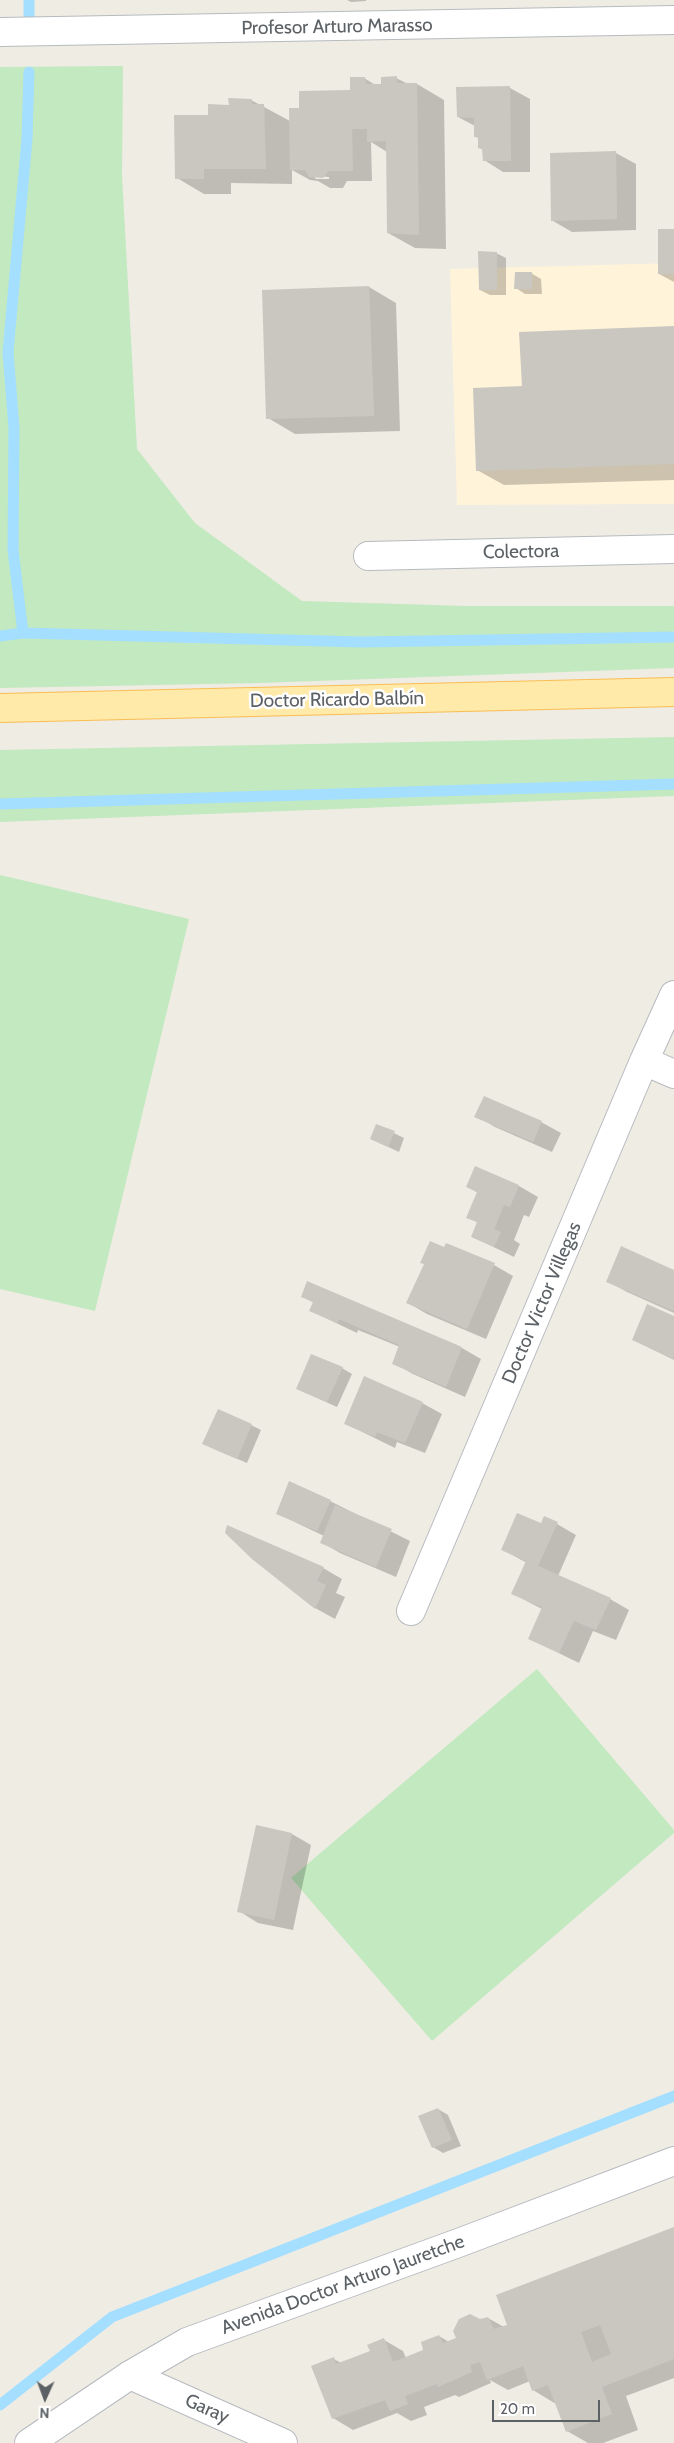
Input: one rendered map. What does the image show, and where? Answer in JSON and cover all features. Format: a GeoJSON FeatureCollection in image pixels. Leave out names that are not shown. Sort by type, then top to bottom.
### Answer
{"type":"FeatureCollection","features":[{"type":"Feature","properties":{"kind":"main road","name":"Doctor Ricardo Balbín"},"geometry":{"type":"LineString","coordinates":[[0,708],[674,692]]}},
{"type":"Feature","properties":{"kind":"street","name":"Profesor Arturo Marasso"},"geometry":{"type":"LineString","coordinates":[[0,32],[674,20]]}},
{"type":"Feature","properties":{"kind":"street","name":"Colectora"},"geometry":{"type":"LineString","coordinates":[[368,556],[674,549]]}},
{"type":"Feature","properties":{"kind":"street","name":"Doctor Victor Villegas"},"geometry":{"type":"LineString","coordinates":[[412,1611],[644,1061],[674,995]]}},
{"type":"Feature","properties":{"kind":"street"},"geometry":{"type":"LineString","coordinates":[[644,1061],[674,1074]]}},
{"type":"Feature","properties":{"kind":"street","name":"Avenida Doctor Arturo Jauretche"},"geometry":{"type":"LineString","coordinates":[[29,2443],[52,2434],[130,2375],[187,2342],[462,2242],[674,2161]]}},
{"type":"Feature","properties":{"kind":"street","name":"Garay"},"geometry":{"type":"LineString","coordinates":[[130,2375],[283,2443]]}},
{"type":"Feature","properties":{"kind":"shaded area"},"geometry":{"type":"Polygon","coordinates":[[[674,263],[674,504],[457,505],[450,269],[674,263]]]}},
{"type":"Feature","properties":{"kind":"green space"},"geometry":{"type":"Polygon","coordinates":[[[123,66],[122,175],[137,449],[195,523],[302,601],[466,606],[674,606],[674,668],[260,683],[0,688],[0,67],[123,66]]]}},
{"type":"Feature","properties":{"kind":"green space"},"geometry":{"type":"Polygon","coordinates":[[[674,737],[674,796],[0,822],[0,750],[674,737]]]}},
{"type":"Feature","properties":{"kind":"green space"},"geometry":{"type":"Polygon","coordinates":[[[0,875],[189,919],[95,1311],[0,1289],[0,875]]]}},
{"type":"Feature","properties":{"kind":"green space"},"geometry":{"type":"Polygon","coordinates":[[[537,1669],[674,1830],[674,1833],[432,2041],[291,1878],[537,1669]]]}},
{"type":"Feature","properties":{"kind":"building"},"geometry":{"type":"Polygon","coordinates":[[[397,76],[397,83],[417,83],[419,235],[387,233],[386,141],[367,142],[367,129],[352,129],[353,171],[328,171],[323,178],[309,177],[305,170],[290,170],[289,108],[299,108],[299,91],[350,90],[350,77],[365,77],[366,84],[381,84],[381,77],[397,76]]]}},
{"type":"Feature","properties":{"kind":"building"},"geometry":{"type":"Polygon","coordinates":[[[510,86],[511,161],[483,161],[482,149],[478,148],[478,137],[474,137],[474,118],[457,117],[456,87],[510,86]]]}},
{"type":"Feature","properties":{"kind":"building"},"geometry":{"type":"Polygon","coordinates":[[[228,98],[252,99],[252,104],[264,104],[266,169],[204,169],[204,179],[175,179],[174,115],[208,115],[208,104],[229,105],[228,98]]]}},
{"type":"Feature","properties":{"kind":"building"},"geometry":{"type":"Polygon","coordinates":[[[616,151],[617,219],[551,221],[550,153],[616,151]]]}},
{"type":"Feature","properties":{"kind":"building"},"geometry":{"type":"Polygon","coordinates":[[[658,229],[674,229],[674,274],[658,274],[658,229]]]}},
{"type":"Feature","properties":{"kind":"building"},"geometry":{"type":"Polygon","coordinates":[[[478,251],[497,252],[497,290],[479,290],[478,251]]]}},
{"type":"Feature","properties":{"kind":"building"},"geometry":{"type":"Polygon","coordinates":[[[515,272],[532,272],[532,289],[514,289],[515,272]]]}},
{"type":"Feature","properties":{"kind":"building"},"geometry":{"type":"Polygon","coordinates":[[[369,286],[374,416],[266,419],[262,290],[369,286]]]}},
{"type":"Feature","properties":{"kind":"building"},"geometry":{"type":"Polygon","coordinates":[[[674,326],[674,464],[476,471],[473,388],[522,386],[519,332],[674,326]]]}},
{"type":"Feature","properties":{"kind":"building"},"geometry":{"type":"Polygon","coordinates":[[[484,1096],[542,1121],[533,1142],[474,1117],[484,1096]]]}},
{"type":"Feature","properties":{"kind":"building"},"geometry":{"type":"Polygon","coordinates":[[[376,1124],[395,1131],[388,1147],[370,1139],[376,1124]]]}},
{"type":"Feature","properties":{"kind":"building"},"geometry":{"type":"Polygon","coordinates":[[[475,1166],[519,1185],[510,1207],[504,1205],[494,1229],[501,1232],[494,1247],[471,1237],[477,1222],[466,1218],[477,1192],[466,1187],[475,1166]]]}},
{"type":"Feature","properties":{"kind":"building"},"geometry":{"type":"Polygon","coordinates":[[[430,1241],[444,1247],[446,1243],[495,1263],[467,1329],[406,1303],[424,1264],[420,1263],[430,1241]]]}},
{"type":"Feature","properties":{"kind":"building"},"geometry":{"type":"Polygon","coordinates":[[[621,1246],[674,1270],[674,1311],[606,1282],[621,1246]]]}},
{"type":"Feature","properties":{"kind":"building"},"geometry":{"type":"Polygon","coordinates":[[[307,1281],[462,1347],[446,1387],[392,1364],[399,1345],[339,1319],[337,1323],[309,1311],[313,1302],[301,1297],[307,1281]]]}},
{"type":"Feature","properties":{"kind":"building"},"geometry":{"type":"Polygon","coordinates":[[[647,1304],[674,1316],[674,1359],[632,1340],[647,1304]]]}},
{"type":"Feature","properties":{"kind":"building"},"geometry":{"type":"Polygon","coordinates":[[[311,1354],[343,1367],[327,1402],[296,1389],[311,1354]]]}},
{"type":"Feature","properties":{"kind":"building"},"geometry":{"type":"Polygon","coordinates":[[[364,1376],[423,1402],[405,1443],[377,1432],[375,1437],[344,1424],[364,1376]]]}},
{"type":"Feature","properties":{"kind":"building"},"geometry":{"type":"Polygon","coordinates":[[[218,1409],[252,1424],[237,1459],[202,1444],[218,1409]]]}},
{"type":"Feature","properties":{"kind":"building"},"geometry":{"type":"Polygon","coordinates":[[[289,1481],[331,1500],[317,1531],[276,1514],[289,1481]]]}},
{"type":"Feature","properties":{"kind":"building"},"geometry":{"type":"Polygon","coordinates":[[[335,1505],[392,1529],[376,1567],[320,1543],[335,1505]]]}},
{"type":"Feature","properties":{"kind":"building"},"geometry":{"type":"Polygon","coordinates":[[[517,1513],[541,1523],[544,1516],[558,1522],[538,1566],[611,1598],[596,1630],[574,1621],[559,1653],[528,1639],[542,1607],[511,1594],[526,1561],[501,1550],[517,1513]]]}},
{"type":"Feature","properties":{"kind":"building"},"geometry":{"type":"Polygon","coordinates":[[[227,1525],[324,1567],[317,1581],[326,1585],[315,1609],[252,1559],[225,1533],[227,1525]]]}},
{"type":"Feature","properties":{"kind":"building"},"geometry":{"type":"Polygon","coordinates":[[[256,1825],[292,1833],[274,1920],[237,1912],[256,1825]]]}},
{"type":"Feature","properties":{"kind":"building"},"geometry":{"type":"Polygon","coordinates":[[[438,2108],[452,2140],[432,2148],[418,2116],[438,2108]]]}},
{"type":"Feature","properties":{"kind":"building"},"geometry":{"type":"Polygon","coordinates":[[[674,2227],[674,2359],[602,2387],[612,2414],[566,2432],[548,2385],[532,2391],[523,2366],[487,2380],[480,2362],[470,2365],[472,2372],[438,2387],[437,2384],[405,2396],[408,2404],[390,2411],[385,2400],[332,2419],[311,2366],[334,2357],[336,2364],[370,2351],[367,2345],[384,2338],[393,2362],[423,2350],[421,2342],[439,2335],[443,2343],[456,2338],[453,2331],[459,2319],[470,2314],[480,2319],[488,2317],[494,2329],[507,2325],[496,2295],[674,2227]],[[600,2325],[581,2332],[592,2362],[611,2354],[600,2325]]]}},
{"type":"Feature","properties":{"kind":"waterway"},"geometry":{"type":"LineString","coordinates":[[29,0],[29,23]]}},
{"type":"Feature","properties":{"kind":"waterway"},"geometry":{"type":"LineString","coordinates":[[0,636],[23,633],[13,550],[14,428],[8,352],[27,139],[29,72]]}},
{"type":"Feature","properties":{"kind":"waterway"},"geometry":{"type":"LineString","coordinates":[[23,633],[362,642],[674,637]]}},
{"type":"Feature","properties":{"kind":"waterway"},"geometry":{"type":"LineString","coordinates":[[0,804],[674,784]]}},
{"type":"Feature","properties":{"kind":"waterway"},"geometry":{"type":"LineString","coordinates":[[0,2405],[112,2317],[674,2096]]}}]}
